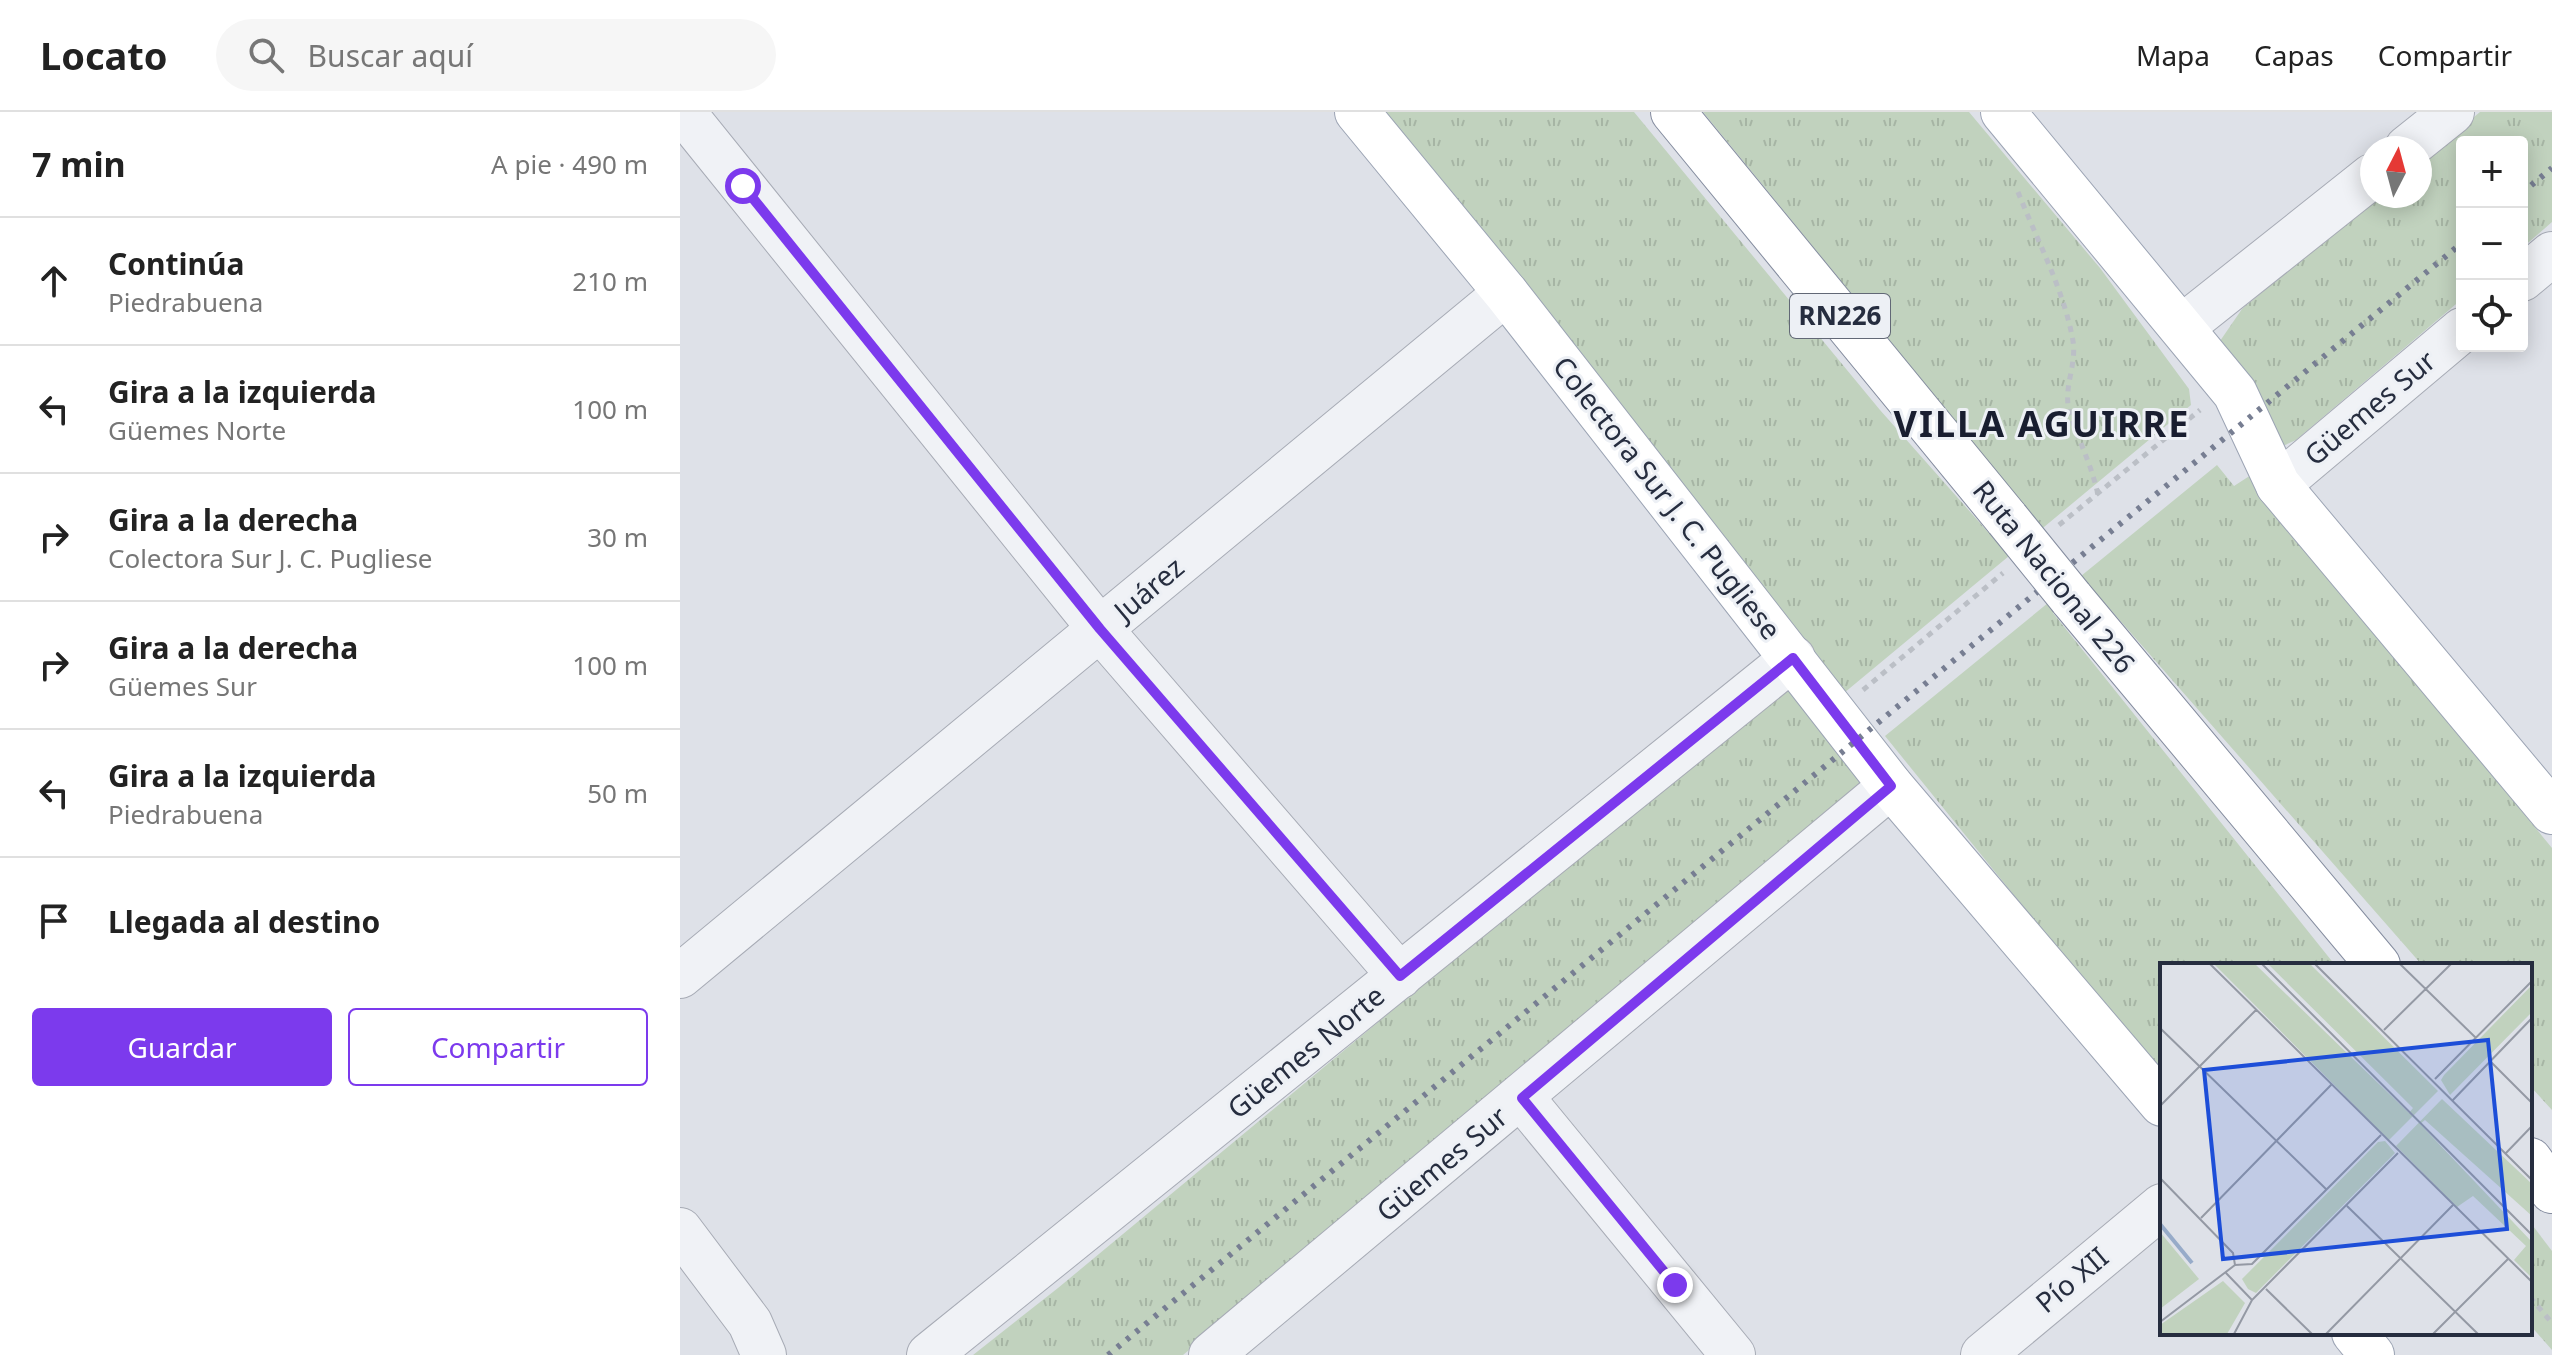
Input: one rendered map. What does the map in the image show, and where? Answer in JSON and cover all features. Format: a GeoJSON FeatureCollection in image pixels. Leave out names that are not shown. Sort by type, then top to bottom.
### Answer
{"type":"FeatureCollection","features":[{"type":"Feature","properties":{"kind":"main road","name":"Colectora Sur J. C. Pugliese"},"geometry":{"type":"LineString","coordinates":[[1357,112],[1506,293],[1891,786],[2160,1102]]}},
{"type":"Feature","properties":{"kind":"main road","name":"Ruta Nacional 226"},"geometry":{"type":"LineString","coordinates":[[1673,112],[2071,598],[2376,963]]}},
{"type":"Feature","properties":{"kind":"main road"},"geometry":{"type":"LineString","coordinates":[[2003,112],[2239,400],[2278,485],[2552,812]]}},
{"type":"Feature","properties":{"kind":"main road"},"geometry":{"type":"LineString","coordinates":[[2532,1138],[2552,1158]]}},
{"type":"Feature","properties":{"kind":"main road"},"geometry":{"type":"LineString","coordinates":[[2532,1163],[2552,1191]]}},
{"type":"Feature","properties":{"kind":"main road"},"geometry":{"type":"LineString","coordinates":[[2356,1335],[2372,1355]]}},
{"type":"Feature","properties":{"kind":"street"},"geometry":{"type":"LineString","coordinates":[[683,112],[1100,629],[1400,976]]}},
{"type":"Feature","properties":{"kind":"street"},"geometry":{"type":"LineString","coordinates":[[2422,136],[2452,112]]}},
{"type":"Feature","properties":{"kind":"street"},"geometry":{"type":"LineString","coordinates":[[2182,327],[2360,186]]}},
{"type":"Feature","properties":{"kind":"street"},"geometry":{"type":"LineString","coordinates":[[2528,274],[2552,254]]}},
{"type":"Feature","properties":{"kind":"street","name":"Juárez"},"geometry":{"type":"LineString","coordinates":[[680,976],[1506,293]]}},
{"type":"Feature","properties":{"kind":"street","name":"Güemes Sur"},"geometry":{"type":"LineString","coordinates":[[2278,485],[2456,335]]}},
{"type":"Feature","properties":{"kind":"street","name":"Güemes Norte"},"geometry":{"type":"LineString","coordinates":[[929,1355],[1793,658]]}},
{"type":"Feature","properties":{"kind":"street","name":"Güemes Sur"},"geometry":{"type":"LineString","coordinates":[[1211,1355],[1522,1098],[1891,786]]}},
{"type":"Feature","properties":{"kind":"street"},"geometry":{"type":"LineString","coordinates":[[1522,1098],[1733,1355]]}},
{"type":"Feature","properties":{"kind":"street","name":"Pío XII"},"geometry":{"type":"LineString","coordinates":[[1983,1355],[2160,1208]]}},
{"type":"Feature","properties":{"kind":"street"},"geometry":{"type":"LineString","coordinates":[[680,1230],[750,1323],[764,1355]]}},
{"type":"Feature","properties":{"kind":"path"},"geometry":{"type":"LineString","coordinates":[[2016,188],[2062,299],[2074,344],[2067,391],[2070,413],[2092,467],[2098,495]]}},
{"type":"Feature","properties":{"kind":"path"},"geometry":{"type":"LineString","coordinates":[[2532,1299],[2552,1323]]}},
{"type":"Feature","properties":{"kind":"green space"},"geometry":{"type":"Polygon","coordinates":[[[1372,112],[1634,112],[1880,410],[1988,532],[2023,504],[1703,112],[1969,112],[2100,268],[2189,389],[2191,405],[1844,693],[1372,112]]]}},
{"type":"Feature","properties":{"kind":"green space"},"geometry":{"type":"Polygon","coordinates":[[[2480,112],[2552,112],[2552,222],[2528,243],[2528,136],[2456,136],[2456,304],[2296,440],[2283,446],[2220,341],[2242,309],[2364,208],[2432,208],[2432,152],[2480,112]]]}},
{"type":"Feature","properties":{"kind":"green space"},"geometry":{"type":"Polygon","coordinates":[[[2217,465],[2234,486],[2251,475],[2265,499],[2552,848],[2552,1110],[2532,1088],[2532,963],[2420,963],[2088,584],[2053,613],[2333,963],[2160,963],[2160,1076],[1885,736],[2217,465]]]}},
{"type":"Feature","properties":{"kind":"green space"},"geometry":{"type":"Polygon","coordinates":[[[1789,690],[1866,768],[1858,798],[1183,1355],[973,1355],[1058,1288],[1767,699],[1789,690]]]}},
{"type":"Feature","properties":{"kind":"green space"},"geometry":{"type":"Polygon","coordinates":[[[2532,1225],[2552,1251],[2552,1350],[2532,1327],[2532,1225]]]}},
{"type":"Feature","properties":{"kind":"railway"},"geometry":{"type":"LineString","coordinates":[[2528,188],[2552,168]]}},
{"type":"Feature","properties":{"kind":"railway"},"geometry":{"type":"LineString","coordinates":[[1108,1355],[2456,248]]}},
{"type":"Feature","properties":{"kind":"district","name":"VILLA AGUIRRE"},"geometry":{"type":"Point","coordinates":[2042,424]}},
{"type":"Feature","properties":{"kind":"route"},"geometry":{"type":"LineString","coordinates":[[743,186],[1100,629],[1400,976],[1793,658],[1891,786],[1522,1098],[1675,1285]]}}]}
